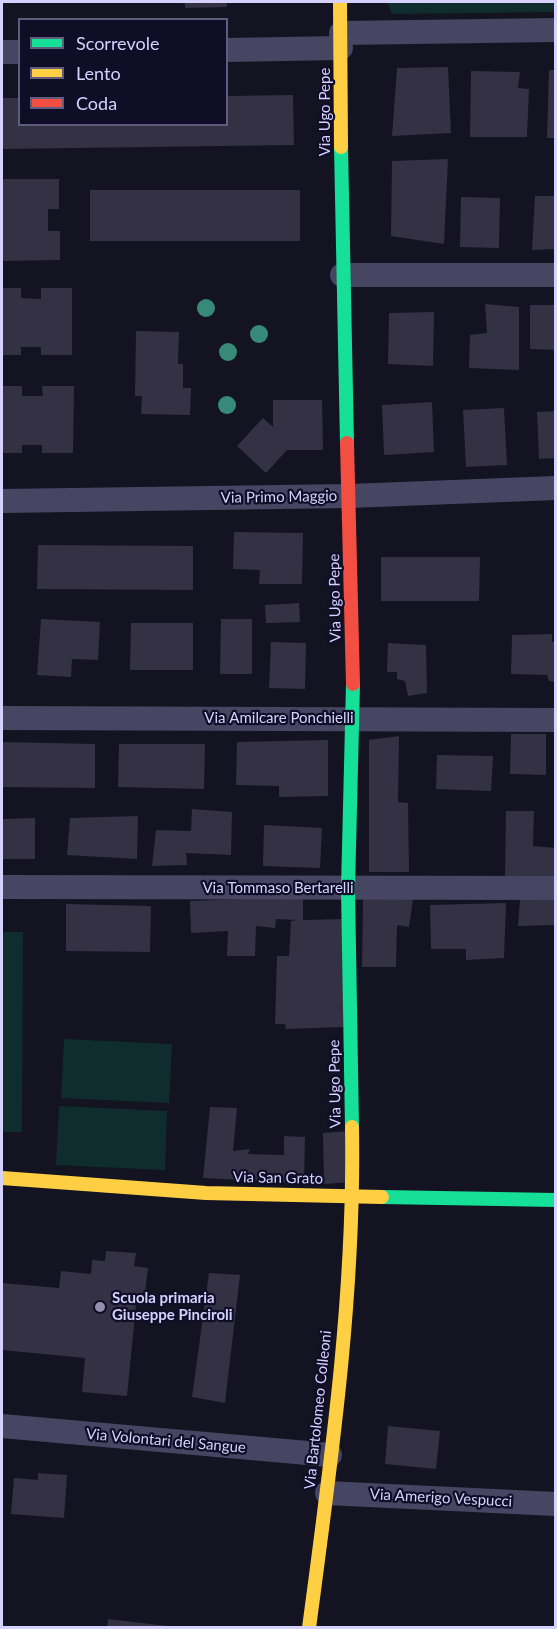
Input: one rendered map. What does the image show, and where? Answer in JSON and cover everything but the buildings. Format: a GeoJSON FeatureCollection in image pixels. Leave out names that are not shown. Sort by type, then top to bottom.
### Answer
{"type":"FeatureCollection","features":[{"type":"Feature","properties":{"kind":"street","name":"Via Ugo Pepe"},"geometry":{"type":"LineString","coordinates":[[340,2],[342,275],[350,496],[354,718],[348,889],[353,1195]]}},
{"type":"Feature","properties":{"kind":"street"},"geometry":{"type":"LineString","coordinates":[[228,50],[341,41],[555,30]]}},
{"type":"Feature","properties":{"kind":"street"},"geometry":{"type":"LineString","coordinates":[[2,52],[18,52]]}},
{"type":"Feature","properties":{"kind":"street"},"geometry":{"type":"LineString","coordinates":[[342,275],[555,275]]}},
{"type":"Feature","properties":{"kind":"street","name":"Via Primo Maggio"},"geometry":{"type":"LineString","coordinates":[[2,501],[350,496],[555,488]]}},
{"type":"Feature","properties":{"kind":"street","name":"Via Amilcare Ponchielli"},"geometry":{"type":"LineString","coordinates":[[2,718],[555,720]]}},
{"type":"Feature","properties":{"kind":"street","name":"Via Tommaso Bertarelli"},"geometry":{"type":"LineString","coordinates":[[2,887],[555,888]]}},
{"type":"Feature","properties":{"kind":"street","name":"Via San Grato"},"geometry":{"type":"LineString","coordinates":[[2,1178],[206,1193],[555,1200]]}},
{"type":"Feature","properties":{"kind":"street","name":"Via Bartolomeo Colleoni"},"geometry":{"type":"LineString","coordinates":[[309,1628],[327,1493],[350,1257],[353,1195]]}},
{"type":"Feature","properties":{"kind":"street","name":"Via Volontari del Sangue"},"geometry":{"type":"LineString","coordinates":[[2,1426],[330,1455]]}},
{"type":"Feature","properties":{"kind":"street","name":"Via Amerigo Vespucci"},"geometry":{"type":"LineString","coordinates":[[327,1493],[555,1504]]}},
{"type":"Feature","properties":{"kind":"green space"},"geometry":{"type":"Polygon","coordinates":[[[387,2],[555,2],[555,12],[392,14],[387,2]]]}},
{"type":"Feature","properties":{"kind":"green space"},"geometry":{"type":"Polygon","coordinates":[[[2,932],[23,932],[22,1132],[2,1132],[2,932]]]}},
{"type":"Feature","properties":{"kind":"green space"},"geometry":{"type":"Polygon","coordinates":[[[64,1039],[172,1044],[169,1103],[61,1098],[64,1039]]]}},
{"type":"Feature","properties":{"kind":"green space"},"geometry":{"type":"Polygon","coordinates":[[[59,1106],[167,1111],[165,1170],[56,1165],[59,1106]]]}},
{"type":"Feature","properties":{"kind":"traffic: fast"},"geometry":{"type":"LineString","coordinates":[[341,147],[347,443]]}},
{"type":"Feature","properties":{"kind":"traffic: fast"},"geometry":{"type":"LineString","coordinates":[[352,1127],[348,889],[353,684]]}},
{"type":"Feature","properties":{"kind":"traffic: fast"},"geometry":{"type":"LineString","coordinates":[[382,1197],[556,1200]]}},
{"type":"Feature","properties":{"kind":"traffic: slow"},"geometry":{"type":"LineString","coordinates":[[340,2],[341,147]]}},
{"type":"Feature","properties":{"kind":"traffic: slow"},"geometry":{"type":"LineString","coordinates":[[309,1628],[333,1441],[346,1315],[352,1190],[352,1127]]}},
{"type":"Feature","properties":{"kind":"traffic: slow"},"geometry":{"type":"LineString","coordinates":[[2,1178],[206,1193],[382,1197]]}},
{"type":"Feature","properties":{"kind":"traffic: jam"},"geometry":{"type":"LineString","coordinates":[[347,443],[353,684]]}},
{"type":"Feature","properties":{"kind":"place","name":"Scuola primaria Giuseppe Pinciroli"},"geometry":{"type":"Point","coordinates":[100,1307]}}]}
